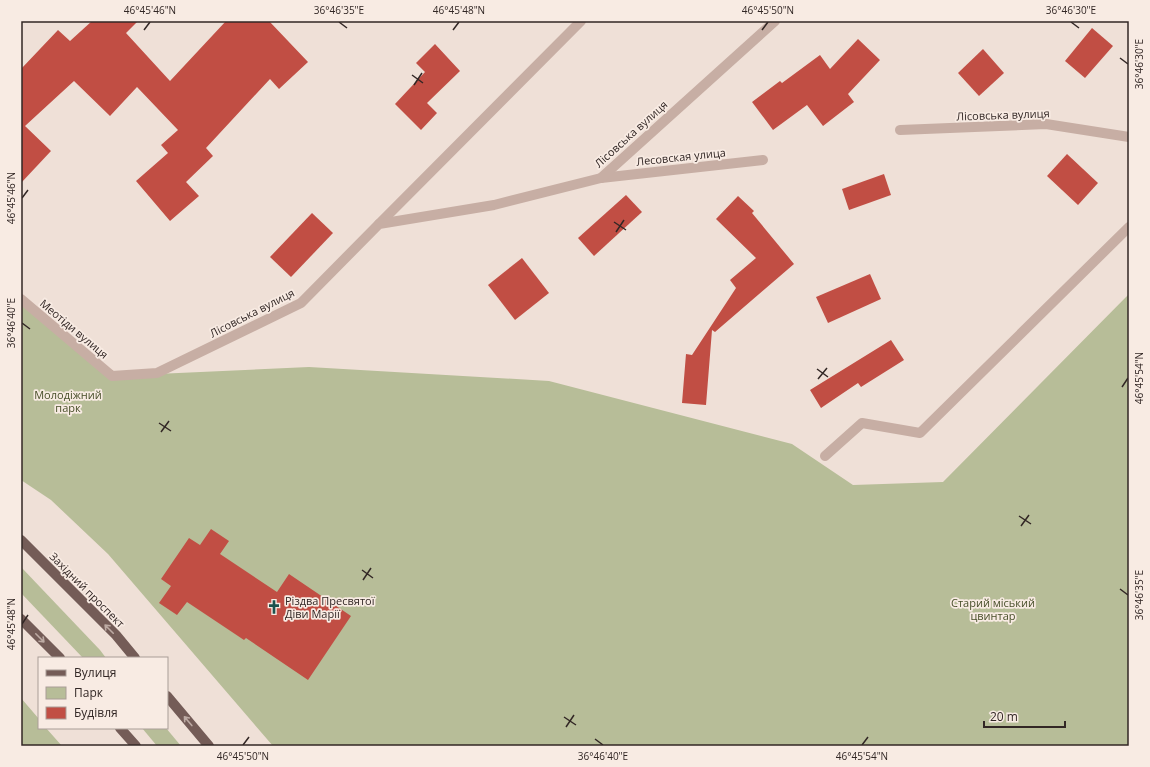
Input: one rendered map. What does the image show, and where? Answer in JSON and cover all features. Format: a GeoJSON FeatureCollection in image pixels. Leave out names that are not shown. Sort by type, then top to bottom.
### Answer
{"type":"FeatureCollection","features":[{"type":"Feature","properties":{"kind":"main road","name":"Західний проспект"},"geometry":{"type":"LineString","coordinates":[[21,540],[116,635],[134,657]]}},
{"type":"Feature","properties":{"kind":"main road"},"geometry":{"type":"LineString","coordinates":[[21,619],[59,657]]}},
{"type":"Feature","properties":{"kind":"main road"},"geometry":{"type":"LineString","coordinates":[[168,697],[209,746]]}},
{"type":"Feature","properties":{"kind":"main road"},"geometry":{"type":"LineString","coordinates":[[121,729],[136,746]]}},
{"type":"Feature","properties":{"kind":"street","name":"Лісовська вулиця"},"geometry":{"type":"LineString","coordinates":[[112,376],[157,374],[301,303],[581,21]]}},
{"type":"Feature","properties":{"kind":"street","name":"Лісовська вулиця"},"geometry":{"type":"LineString","coordinates":[[379,224],[494,206],[601,178],[775,21]]}},
{"type":"Feature","properties":{"kind":"street","name":"Лісовська вулиця"},"geometry":{"type":"LineString","coordinates":[[900,130],[1046,124],[1129,136]]}},
{"type":"Feature","properties":{"kind":"street","name":"Лесовская улица"},"geometry":{"type":"LineString","coordinates":[[601,178],[763,160]]}},
{"type":"Feature","properties":{"kind":"street"},"geometry":{"type":"LineString","coordinates":[[825,456],[862,423],[920,433],[1129,227]]}},
{"type":"Feature","properties":{"kind":"street","name":"Меотіди вулиця"},"geometry":{"type":"LineString","coordinates":[[21,299],[112,376]]}},
{"type":"Feature","properties":{"kind":"green space"},"geometry":{"type":"Polygon","coordinates":[[[1129,294],[1129,746],[273,746],[108,554],[51,500],[21,480],[21,299],[112,376],[309,367],[549,381],[792,444],[853,485],[943,482],[1129,294]]]}},
{"type":"Feature","properties":{"kind":"green space"},"geometry":{"type":"Polygon","coordinates":[[[21,567],[105,657],[82,657],[21,593],[21,567]]]}},
{"type":"Feature","properties":{"kind":"green space"},"geometry":{"type":"Polygon","coordinates":[[[21,698],[38,718],[38,729],[47,729],[62,746],[21,746],[21,698]]]}},
{"type":"Feature","properties":{"kind":"green space"},"geometry":{"type":"Polygon","coordinates":[[[143,729],[167,729],[181,746],[157,746],[143,729]]]}},
{"type":"Feature","properties":{"kind":"building"},"geometry":{"type":"Polygon","coordinates":[[[92,21],[138,21],[126,33],[170,81],[226,21],[269,21],[308,62],[279,89],[270,79],[206,148],[213,156],[186,182],[199,196],[170,221],[136,181],[168,153],[161,145],[178,130],[137,87],[110,116],[74,81],[25,126],[51,151],[21,183],[21,69],[58,30],[70,41],[92,21]]]}},
{"type":"Feature","properties":{"kind":"building"},"geometry":{"type":"Polygon","coordinates":[[[1092,28],[1113,46],[1085,78],[1065,61],[1092,28]]]}},
{"type":"Feature","properties":{"kind":"building"},"geometry":{"type":"Polygon","coordinates":[[[858,39],[880,60],[848,94],[854,102],[823,126],[807,105],[773,130],[752,102],[780,81],[782,83],[820,55],[830,69],[858,39]]]}},
{"type":"Feature","properties":{"kind":"building"},"geometry":{"type":"Polygon","coordinates":[[[435,44],[460,71],[427,103],[437,113],[421,130],[395,104],[425,72],[416,63],[435,44]]]}},
{"type":"Feature","properties":{"kind":"building"},"geometry":{"type":"Polygon","coordinates":[[[983,49],[1004,73],[979,96],[958,73],[983,49]]]}},
{"type":"Feature","properties":{"kind":"building"},"geometry":{"type":"Polygon","coordinates":[[[1067,154],[1098,183],[1078,205],[1047,176],[1067,154]]]}},
{"type":"Feature","properties":{"kind":"building"},"geometry":{"type":"Polygon","coordinates":[[[884,174],[891,195],[849,210],[842,189],[884,174]]]}},
{"type":"Feature","properties":{"kind":"building"},"geometry":{"type":"Polygon","coordinates":[[[626,195],[642,212],[594,256],[578,238],[626,195]]]}},
{"type":"Feature","properties":{"kind":"building"},"geometry":{"type":"Polygon","coordinates":[[[738,196],[754,211],[752,213],[794,264],[715,332],[712,330],[706,405],[682,403],[686,354],[692,355],[736,288],[730,280],[756,258],[716,219],[738,196]]]}},
{"type":"Feature","properties":{"kind":"building"},"geometry":{"type":"Polygon","coordinates":[[[312,213],[333,233],[291,277],[270,257],[312,213]]]}},
{"type":"Feature","properties":{"kind":"building"},"geometry":{"type":"Polygon","coordinates":[[[522,258],[549,293],[515,320],[488,285],[522,258]]]}},
{"type":"Feature","properties":{"kind":"building"},"geometry":{"type":"Polygon","coordinates":[[[870,274],[881,299],[828,323],[816,297],[870,274]]]}},
{"type":"Feature","properties":{"kind":"building"},"geometry":{"type":"Polygon","coordinates":[[[891,340],[904,360],[861,387],[858,383],[821,408],[810,390],[891,340]]]}},
{"type":"Feature","properties":{"kind":"building"},"geometry":{"type":"Polygon","coordinates":[[[211,529],[229,541],[220,554],[277,592],[289,574],[351,616],[308,680],[246,638],[244,640],[187,602],[177,615],[159,603],[171,586],[161,579],[189,538],[200,545],[211,529]]]}},
{"type":"Feature","properties":{"kind":"place","name":"Різдва Пресвятої Діви Марії"},"geometry":{"type":"Point","coordinates":[274,607]}},
{"type":"Feature","properties":{"kind":"park label","name":"Молодіжний парк"},"geometry":{"type":"Point","coordinates":[68,401]}},
{"type":"Feature","properties":{"kind":"park label","name":"Старий міський цвинтар"},"geometry":{"type":"Point","coordinates":[993,609]}}]}
